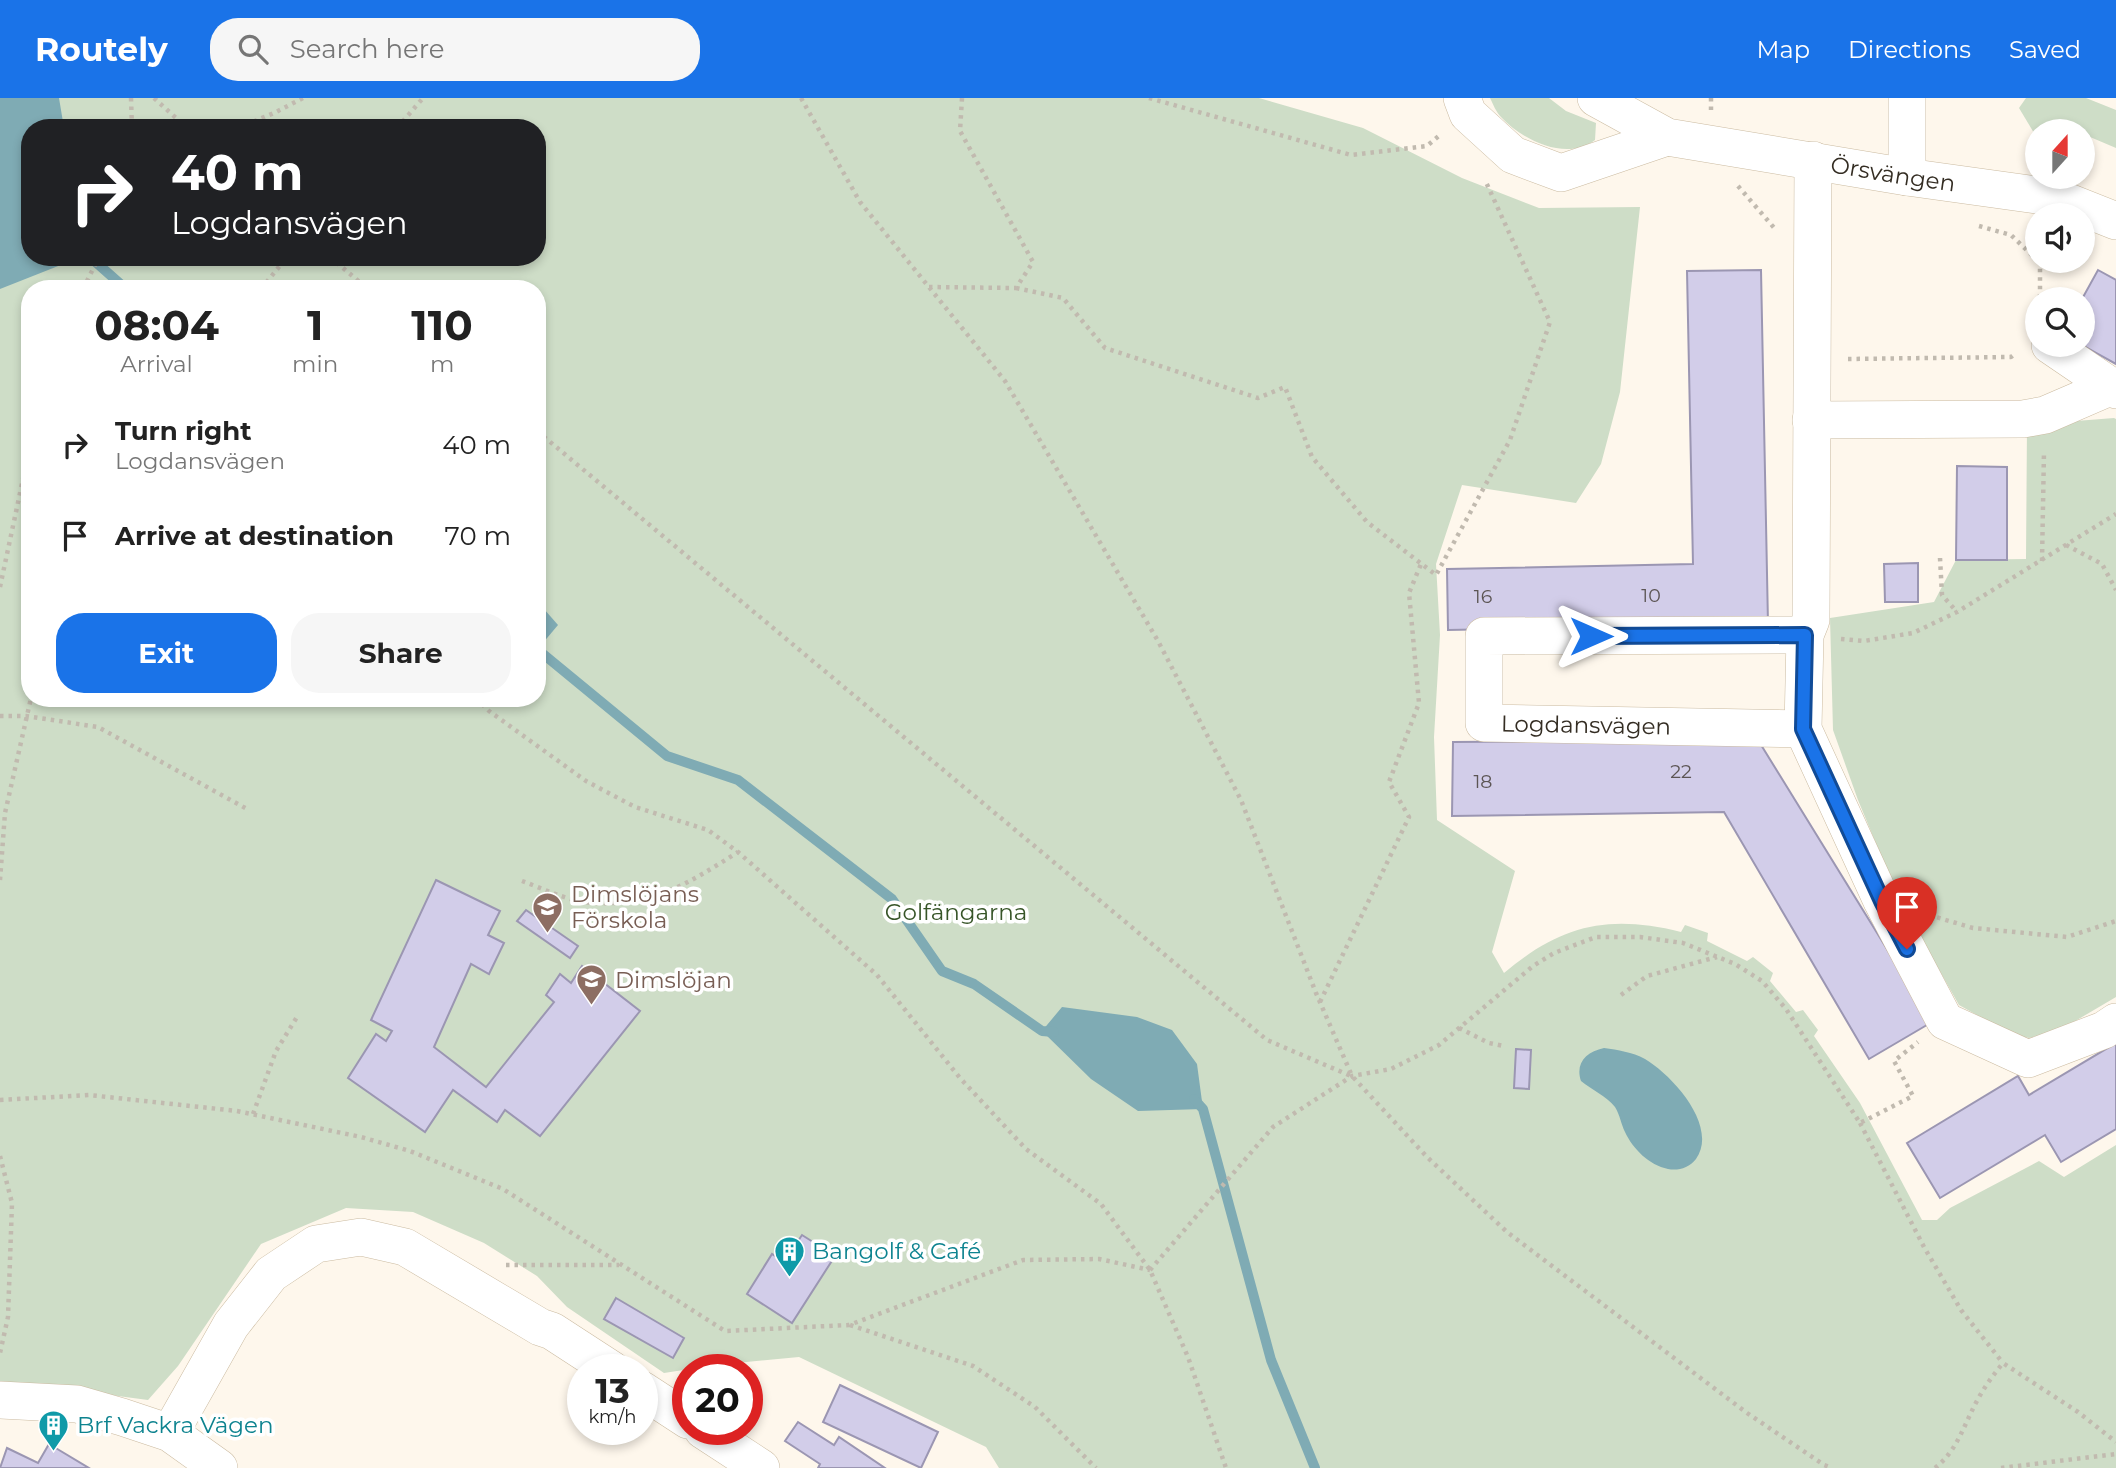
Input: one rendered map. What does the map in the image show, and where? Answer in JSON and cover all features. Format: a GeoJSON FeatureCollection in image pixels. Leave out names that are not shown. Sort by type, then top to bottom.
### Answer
{"type":"FeatureCollection","features":[{"type":"Feature","properties":{"kind":"street","name":"Örsvängen"},"geometry":{"type":"LineString","coordinates":[[1596,98],[1647,119],[1813,160],[1908,177],[2058,198],[2116,221]]}},
{"type":"Feature","properties":{"kind":"street"},"geometry":{"type":"LineString","coordinates":[[1907,98],[1908,177]]}},
{"type":"Feature","properties":{"kind":"street","name":"Örsvängen"},"geometry":{"type":"LineString","coordinates":[[1465,106],[1513,155],[1561,173],[1647,119]]}},
{"type":"Feature","properties":{"kind":"street"},"geometry":{"type":"LineString","coordinates":[[1813,160],[1822,301],[1811,360],[1811,421],[1821,512],[1808,628],[1803,729],[1882,901],[1945,1021],[2028,1059],[2104,1030],[2116,1022]]}},
{"type":"Feature","properties":{"kind":"street"},"geometry":{"type":"LineString","coordinates":[[2052,357],[2113,389]]}},
{"type":"Feature","properties":{"kind":"street"},"geometry":{"type":"LineString","coordinates":[[1811,421],[2034,417],[2113,389]]}},
{"type":"Feature","properties":{"kind":"street","name":"Logdansvägen"},"geometry":{"type":"LineString","coordinates":[[1803,729],[1484,723],[1484,636],[1808,628]]}},
{"type":"Feature","properties":{"kind":"street"},"geometry":{"type":"LineString","coordinates":[[170,1433],[231,1325],[271,1274],[316,1244],[361,1237],[405,1247],[587,1354]]}},
{"type":"Feature","properties":{"kind":"street"},"geometry":{"type":"LineString","coordinates":[[0,1400],[77,1404],[170,1433],[219,1468]]}},
{"type":"Feature","properties":{"kind":"street"},"geometry":{"type":"LineString","coordinates":[[726,1445],[761,1468]]}},
{"type":"Feature","properties":{"kind":"path"},"geometry":{"type":"LineString","coordinates":[[131,98],[132,119]]}},
{"type":"Feature","properties":{"kind":"path"},"geometry":{"type":"LineString","coordinates":[[155,98],[177,119]]}},
{"type":"Feature","properties":{"kind":"path"},"geometry":{"type":"LineString","coordinates":[[260,119],[303,98]]}},
{"type":"Feature","properties":{"kind":"path"},"geometry":{"type":"LineString","coordinates":[[405,119],[423,98]]}},
{"type":"Feature","properties":{"kind":"path"},"geometry":{"type":"LineString","coordinates":[[801,98],[860,202],[1005,381],[1158,641],[1241,800],[1320,1003],[1352,1076],[1427,1157],[1507,1232],[1746,1413],[1832,1468]]}},
{"type":"Feature","properties":{"kind":"path"},"geometry":{"type":"LineString","coordinates":[[962,98],[960,131],[1033,262],[1016,288]]}},
{"type":"Feature","properties":{"kind":"path"},"geometry":{"type":"LineString","coordinates":[[1149,98],[1351,155],[1427,146],[1465,106]]}},
{"type":"Feature","properties":{"kind":"path"},"geometry":{"type":"LineString","coordinates":[[929,287],[1016,288],[1063,298],[1105,348],[1258,398],[1285,387],[1312,457],[1367,522],[1436,575],[1510,440],[1550,321],[1481,171]]}},
{"type":"Feature","properties":{"kind":"path"},"geometry":{"type":"LineString","coordinates":[[1737,185],[1783,238]]}},
{"type":"Feature","properties":{"kind":"path"},"geometry":{"type":"LineString","coordinates":[[268,280],[280,266]]}},
{"type":"Feature","properties":{"kind":"path"},"geometry":{"type":"LineString","coordinates":[[341,266],[357,280]]}},
{"type":"Feature","properties":{"kind":"path"},"geometry":{"type":"LineString","coordinates":[[1811,360],[2011,357],[2025,352]]}},
{"type":"Feature","properties":{"kind":"path"},"geometry":{"type":"LineString","coordinates":[[2034,417],[2042,561]]}},
{"type":"Feature","properties":{"kind":"path"},"geometry":{"type":"LineString","coordinates":[[546,438],[1267,1040],[1352,1076]]}},
{"type":"Feature","properties":{"kind":"path"},"geometry":{"type":"LineString","coordinates":[[0,587],[21,488]]}},
{"type":"Feature","properties":{"kind":"path"},"geometry":{"type":"LineString","coordinates":[[1808,628],[1864,641],[1913,633],[1956,612],[2116,514]]}},
{"type":"Feature","properties":{"kind":"path"},"geometry":{"type":"LineString","coordinates":[[2066,544],[2102,564],[2116,590]]}},
{"type":"Feature","properties":{"kind":"path"},"geometry":{"type":"LineString","coordinates":[[1940,558],[1942,595],[1956,612]]}},
{"type":"Feature","properties":{"kind":"path"},"geometry":{"type":"LineString","coordinates":[[1320,1003],[1409,817],[1389,782],[1419,703],[1409,593],[1421,564]]}},
{"type":"Feature","properties":{"kind":"path"},"geometry":{"type":"LineString","coordinates":[[0,880],[5,813],[28,707]]}},
{"type":"Feature","properties":{"kind":"path"},"geometry":{"type":"LineString","coordinates":[[485,707],[586,781],[635,807],[708,830],[738,852],[877,975],[960,1078],[1026,1149],[1101,1204],[1150,1270],[1188,1357],[1226,1468]]}},
{"type":"Feature","properties":{"kind":"path"},"geometry":{"type":"LineString","coordinates":[[0,716],[26,716],[98,727],[247,809]]}},
{"type":"Feature","properties":{"kind":"path"},"geometry":{"type":"LineString","coordinates":[[522,881],[593,903],[649,899],[686,885],[738,852]]}},
{"type":"Feature","properties":{"kind":"path"},"geometry":{"type":"LineString","coordinates":[[1882,901],[1973,928],[2067,937],[2116,921]]}},
{"type":"Feature","properties":{"kind":"path"},"geometry":{"type":"LineString","coordinates":[[1150,1270],[1273,1127],[1352,1076],[1391,1069],[1439,1045],[1533,966],[1554,953],[1596,937],[1640,937],[1683,943],[1735,964],[1762,982],[1786,1009],[1860,1122],[1924,1247],[1961,1310],[2003,1363],[2078,1412],[2116,1442]]}},
{"type":"Feature","properties":{"kind":"path"},"geometry":{"type":"LineString","coordinates":[[1620,995],[1647,976],[1718,957]]}},
{"type":"Feature","properties":{"kind":"path"},"geometry":{"type":"LineString","coordinates":[[253,1114],[276,1051],[297,1017]]}},
{"type":"Feature","properties":{"kind":"path"},"geometry":{"type":"LineString","coordinates":[[1860,1122],[1913,1096],[1894,1061],[1945,1021]]}},
{"type":"Feature","properties":{"kind":"path"},"geometry":{"type":"LineString","coordinates":[[1459,1028],[1489,1043],[1504,1046]]}},
{"type":"Feature","properties":{"kind":"path"},"geometry":{"type":"LineString","coordinates":[[0,1100],[89,1095],[253,1114],[361,1138],[422,1156],[503,1189],[725,1331],[849,1325],[1023,1260],[1099,1259],[1150,1270]]}},
{"type":"Feature","properties":{"kind":"path"},"geometry":{"type":"LineString","coordinates":[[0,1156],[12,1203],[8,1317],[0,1353]]}},
{"type":"Feature","properties":{"kind":"path"},"geometry":{"type":"LineString","coordinates":[[500,1265],[620,1265]]}},
{"type":"Feature","properties":{"kind":"path"},"geometry":{"type":"LineString","coordinates":[[849,1325],[973,1366],[1035,1408],[1096,1468]]}},
{"type":"Feature","properties":{"kind":"path"},"geometry":{"type":"LineString","coordinates":[[1935,1468],[1948,1458],[1961,1437],[1978,1398],[2003,1363]]}},
{"type":"Feature","properties":{"kind":"path"},"geometry":{"type":"LineString","coordinates":[[2000,1468],[2116,1454]]}},
{"type":"Feature","properties":{"kind":"green space","name":"Golfängarna"},"geometry":{"type":"Polygon","coordinates":[[[0,98],[1259,98],[1363,128],[1462,178],[1539,208],[1640,207],[1620,392],[1601,464],[1576,503],[1462,485],[1436,564],[1440,635],[1434,737],[1437,820],[1515,871],[1492,952],[1504,973],[1545,944],[1586,928],[1631,924],[1681,932],[1685,925],[1708,933],[1707,941],[1747,961],[1753,957],[1773,973],[1770,981],[1796,1012],[1803,1010],[1818,1030],[1814,1036],[1860,1103],[1922,1220],[1937,1220],[1950,1208],[2039,1161],[2064,1177],[2116,1145],[2116,1468],[999,1468],[986,1447],[799,1357],[763,1360],[763,1354],[672,1354],[672,1372],[664,1373],[658,1369],[658,1354],[636,1354],[567,1307],[537,1276],[484,1243],[413,1212],[346,1208],[261,1244],[178,1366],[148,1400],[13,1382],[0,1384],[0,98]]]}},
{"type":"Feature","properties":{"kind":"green space"},"geometry":{"type":"Polygon","coordinates":[[[1490,98],[1549,98],[1566,111],[1596,123],[1595,140],[1571,149],[1545,145],[1510,125],[1498,113],[1490,98]]]}},
{"type":"Feature","properties":{"kind":"green space"},"geometry":{"type":"Polygon","coordinates":[[[2026,98],[2086,98],[2116,110],[2116,148],[2095,139],[2095,119],[2026,119],[2019,108],[2026,98]]]}},
{"type":"Feature","properties":{"kind":"green space"},"geometry":{"type":"Polygon","coordinates":[[[2114,418],[2116,997],[2060,1030],[2029,1038],[2009,1033],[1959,1005],[1899,899],[1858,800],[1833,730],[1830,618],[1934,602],[1956,560],[2026,559],[2027,425],[2114,418]]]}},
{"type":"Feature","properties":{"kind":"water"},"geometry":{"type":"Polygon","coordinates":[[[0,98],[59,98],[62,119],[21,119],[21,266],[58,266],[0,289],[0,98]]]}},
{"type":"Feature","properties":{"kind":"water"},"geometry":{"type":"Polygon","coordinates":[[[546,611],[558,625],[546,639],[546,611]]]}},
{"type":"Feature","properties":{"kind":"water"},"geometry":{"type":"Polygon","coordinates":[[[1062,1007],[1137,1017],[1172,1030],[1197,1064],[1203,1109],[1138,1111],[1091,1079],[1042,1031],[1062,1007]]]}},
{"type":"Feature","properties":{"kind":"water"},"geometry":{"type":"Polygon","coordinates":[[[1604,1048],[1645,1059],[1679,1089],[1697,1117],[1702,1132],[1702,1146],[1690,1165],[1672,1170],[1648,1160],[1628,1138],[1615,1107],[1581,1081],[1580,1069],[1584,1059],[1592,1052],[1604,1048]]]}},
{"type":"Feature","properties":{"kind":"building"},"geometry":{"type":"Polygon","coordinates":[[[1761,270],[1768,624],[1448,630],[1447,569],[1693,564],[1687,271],[1761,270]]]}},
{"type":"Feature","properties":{"kind":"building"},"geometry":{"type":"Polygon","coordinates":[[[2098,270],[2116,280],[2116,364],[2095,352],[2095,287],[2089,287],[2098,270]]]}},
{"type":"Feature","properties":{"kind":"building"},"geometry":{"type":"Polygon","coordinates":[[[1957,466],[2007,467],[2007,560],[1956,560],[1957,466]]]}},
{"type":"Feature","properties":{"kind":"building"},"geometry":{"type":"Polygon","coordinates":[[[1918,563],[1918,602],[1885,602],[1884,564],[1918,563]]]}},
{"type":"Feature","properties":{"kind":"building"},"geometry":{"type":"Polygon","coordinates":[[[1758,740],[1932,1022],[1869,1059],[1724,812],[1452,816],[1453,742],[1758,740]]]}},
{"type":"Feature","properties":{"kind":"building","name":"Dimslöjan"},"geometry":{"type":"Polygon","coordinates":[[[436,880],[500,911],[488,935],[504,943],[489,974],[471,964],[434,1047],[486,1087],[554,1002],[546,995],[560,974],[571,983],[582,966],[640,1011],[540,1136],[505,1110],[497,1122],[453,1090],[425,1132],[348,1078],[376,1034],[386,1041],[392,1031],[371,1020],[436,880]]]}},
{"type":"Feature","properties":{"kind":"building","name":"Dimslöjans Förskola"},"geometry":{"type":"Polygon","coordinates":[[[526,910],[578,946],[570,958],[517,921],[526,910]]]}},
{"type":"Feature","properties":{"kind":"building"},"geometry":{"type":"Polygon","coordinates":[[[2116,1043],[2116,1129],[2061,1162],[2045,1135],[1940,1198],[1907,1143],[2018,1076],[2029,1095],[2116,1043]]]}},
{"type":"Feature","properties":{"kind":"building"},"geometry":{"type":"Polygon","coordinates":[[[1516,1049],[1531,1050],[1529,1089],[1514,1088],[1516,1049]]]}},
{"type":"Feature","properties":{"kind":"building","name":"Bangolf & Café"},"geometry":{"type":"Polygon","coordinates":[[[802,1235],[835,1256],[792,1323],[747,1294],[772,1254],[784,1262],[802,1235]]]}},
{"type":"Feature","properties":{"kind":"building"},"geometry":{"type":"Polygon","coordinates":[[[616,1298],[684,1338],[672,1357],[604,1319],[616,1298]]]}},
{"type":"Feature","properties":{"kind":"building"},"geometry":{"type":"Polygon","coordinates":[[[840,1385],[938,1432],[921,1468],[823,1422],[840,1385]]]}},
{"type":"Feature","properties":{"kind":"building"},"geometry":{"type":"Polygon","coordinates":[[[798,1422],[834,1445],[839,1437],[885,1468],[818,1468],[820,1464],[785,1441],[798,1422]]]}},
{"type":"Feature","properties":{"kind":"building","name":"Brf Vackra Vägen"},"geometry":{"type":"Polygon","coordinates":[[[49,1444],[89,1468],[0,1468],[7,1448],[38,1463],[49,1444]]]}},
{"type":"Feature","properties":{"kind":"waterway"},"geometry":{"type":"LineString","coordinates":[[100,266],[116,280]]}},
{"type":"Feature","properties":{"kind":"waterway"},"geometry":{"type":"LineString","coordinates":[[546,656],[667,756],[738,780],[892,899],[942,971],[974,984],[1042,1031],[1054,1032]]}},
{"type":"Feature","properties":{"kind":"waterway"},"geometry":{"type":"LineString","coordinates":[[1194,1099],[1203,1109],[1271,1360],[1315,1468]]}},
{"type":"Feature","properties":{"kind":"place","name":"Dimslöjans Förskola"},"geometry":{"type":"Point","coordinates":[548,934]}},
{"type":"Feature","properties":{"kind":"place","name":"Dimslöjan"},"geometry":{"type":"Point","coordinates":[592,1007]}},
{"type":"Feature","properties":{"kind":"place","name":"Bangolf & Café"},"geometry":{"type":"Point","coordinates":[789,1278]}},
{"type":"Feature","properties":{"kind":"place","name":"Brf Vackra Vägen"},"geometry":{"type":"Point","coordinates":[54,1452]}},
{"type":"Feature","properties":{"kind":"route"},"geometry":{"type":"LineString","coordinates":[[1591,636],[1805,635],[1803,729],[1907,949]]}}]}
